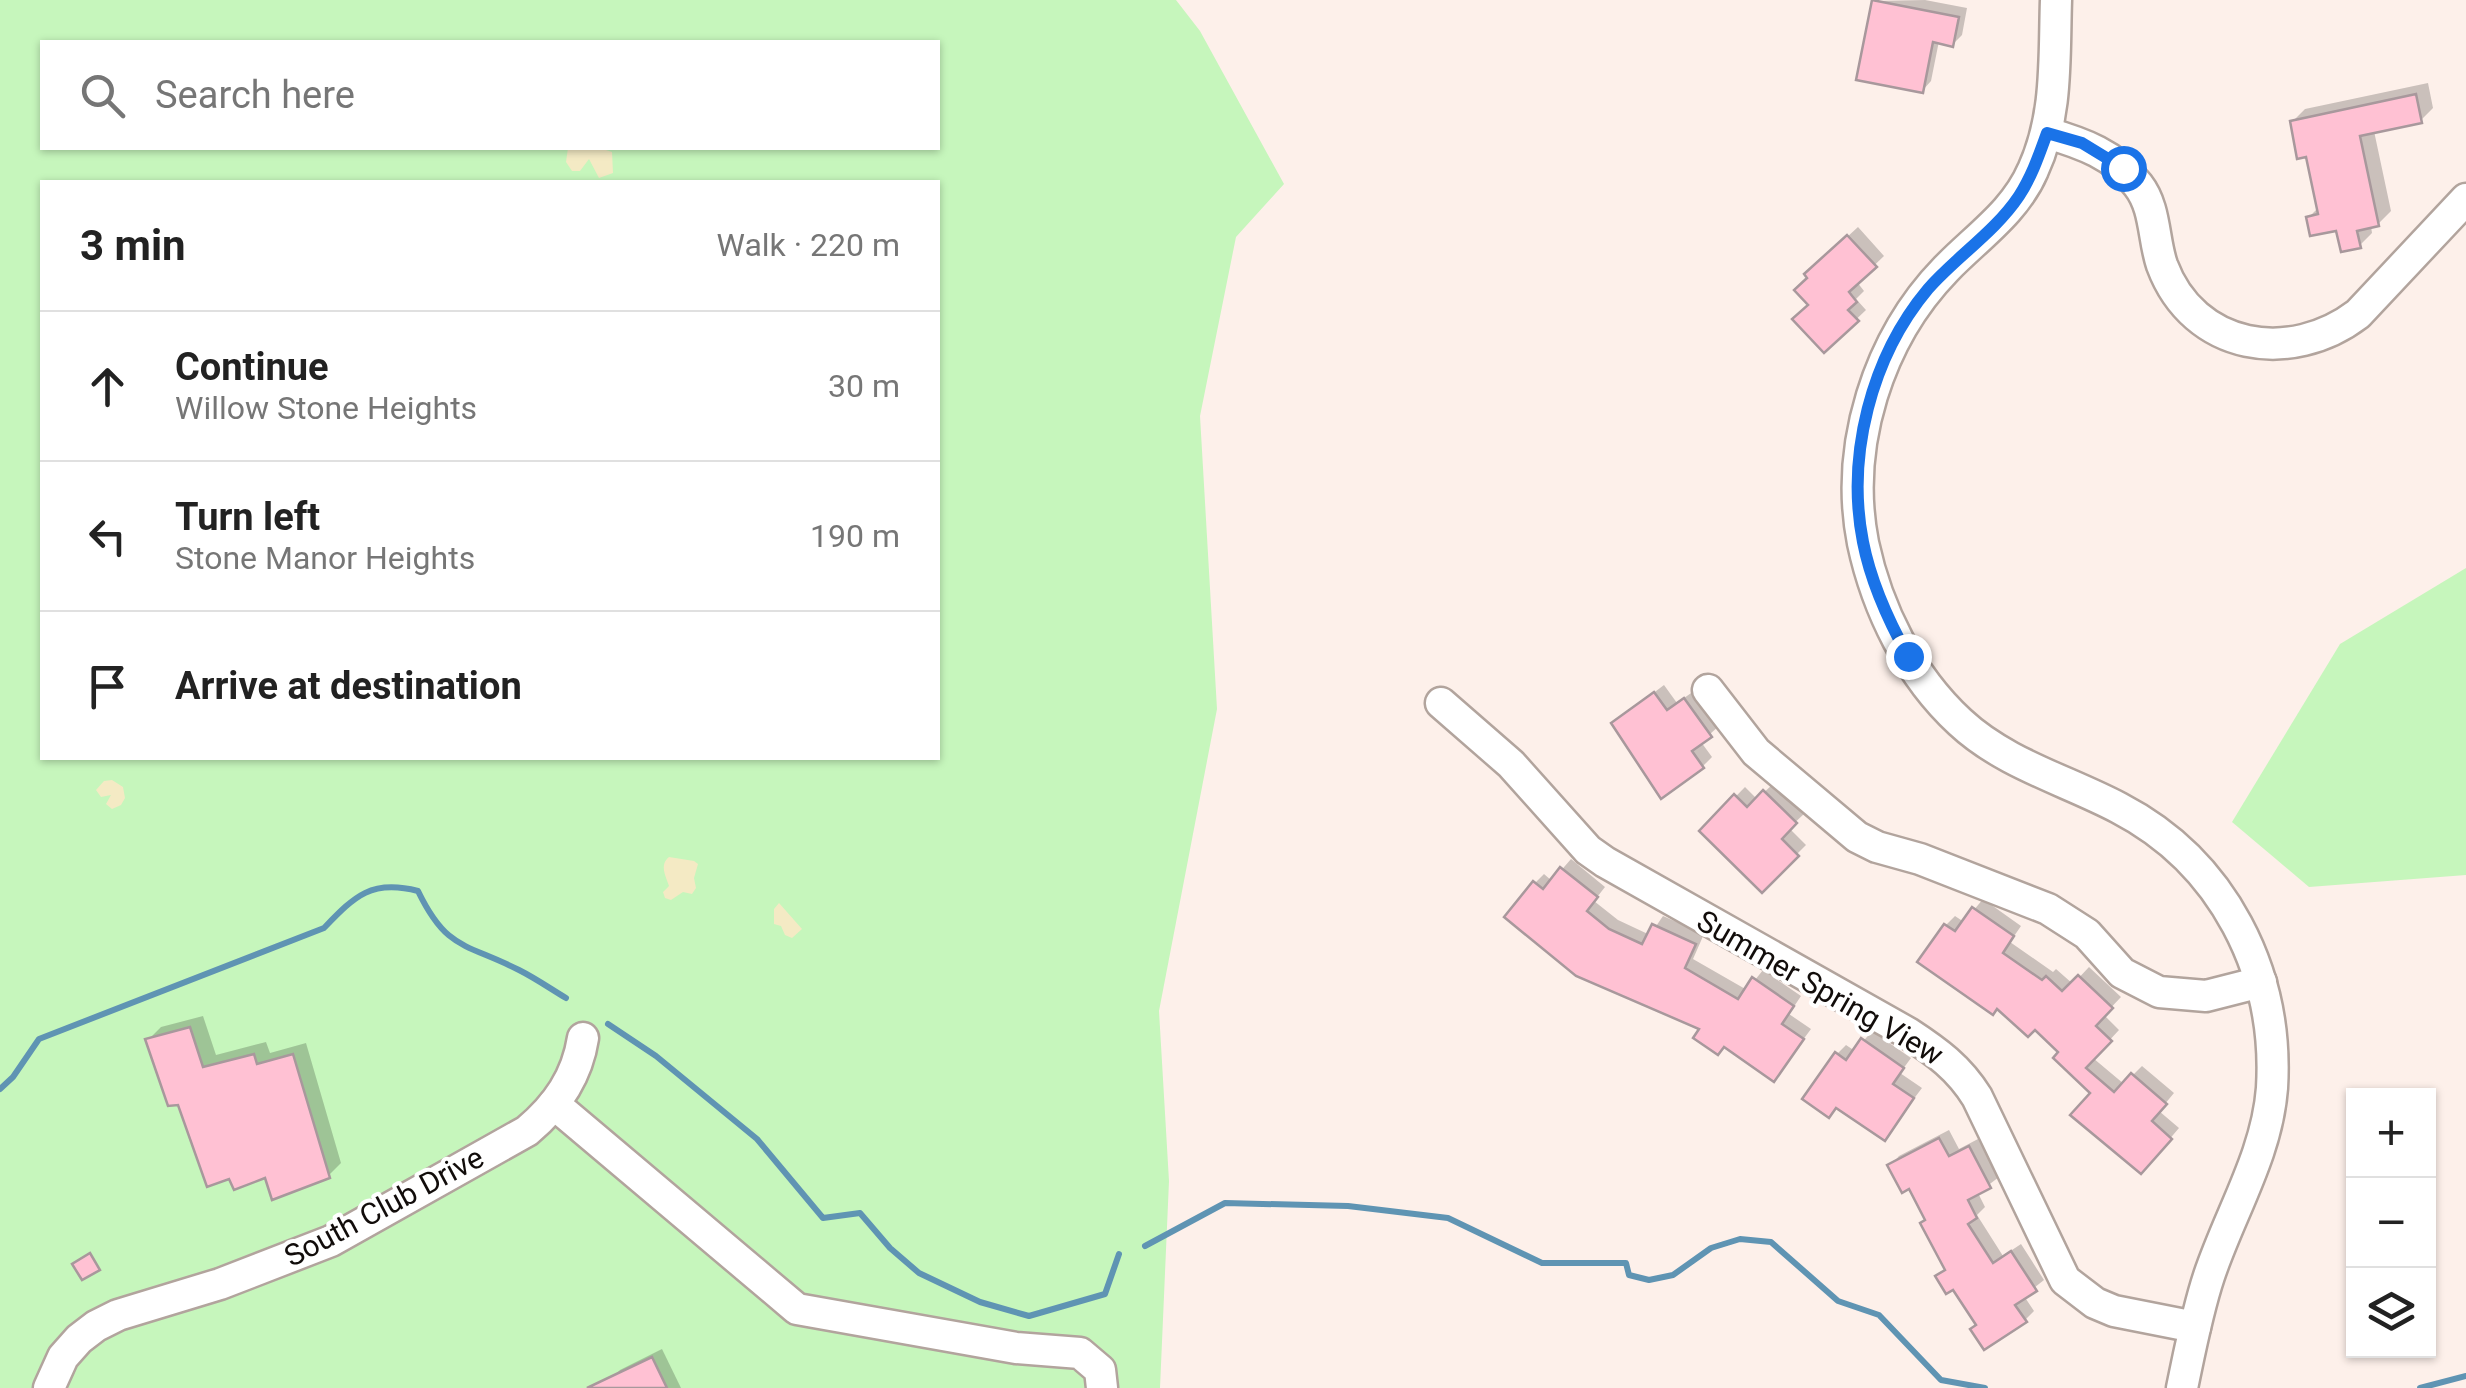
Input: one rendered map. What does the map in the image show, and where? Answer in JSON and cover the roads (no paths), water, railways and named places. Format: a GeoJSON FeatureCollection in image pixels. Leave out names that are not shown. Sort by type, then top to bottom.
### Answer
{"type":"FeatureCollection","features":[{"type":"Feature","properties":{"kind":"street"},"geometry":{"type":"LineString","coordinates":[[2056,0],[2054,98],[2047,133],[2032,172],[2017,198],[1925,293],[1889,351],[1866,417],[1858,504],[1863,542],[1888,620],[1930,690],[1960,723],[1987,744],[2116,806],[2170,841],[2218,891],[2251,950],[2269,1021],[2272,1091],[2265,1132],[2209,1276],[2182,1388]]}},
{"type":"Feature","properties":{"kind":"street"},"geometry":{"type":"LineString","coordinates":[[2047,133],[2082,143],[2123,168],[2140,188],[2149,208],[2162,264],[2190,309],[2238,340],[2266,345],[2292,345],[2343,326],[2466,199]]}},
{"type":"Feature","properties":{"kind":"street"},"geometry":{"type":"LineString","coordinates":[[1708,690],[1756,752],[1858,838],[1876,848],[1920,860],[2048,909],[2086,934],[2122,972],[2159,992],[2206,996],[2261,982]]}},
{"type":"Feature","properties":{"kind":"street","name":"Summer Spring View"},"geometry":{"type":"LineString","coordinates":[[1442,703],[1512,764],[1588,850],[1605,862],[1948,1060],[1977,1097],[2065,1280],[2095,1304],[2114,1311],[2195,1327]]}},
{"type":"Feature","properties":{"kind":"street","name":"South Club Drive"},"geometry":{"type":"LineString","coordinates":[[49,1388],[63,1357],[96,1326],[331,1241],[527,1131],[554,1104],[573,1076],[582,1038]]}},
{"type":"Feature","properties":{"kind":"street"},"geometry":{"type":"LineString","coordinates":[[554,1104],[797,1309],[1016,1348],[1080,1353],[1100,1370],[1102,1388]]}},
{"type":"Feature","properties":{"kind":"waterway"},"geometry":{"type":"LineString","coordinates":[[0,1089],[39,1039],[324,928],[355,899],[388,887],[418,891],[439,925],[460,943],[525,973],[566,998]]}},
{"type":"Feature","properties":{"kind":"waterway"},"geometry":{"type":"LineString","coordinates":[[608,1024],[656,1056],[757,1139],[823,1218],[860,1213],[890,1248],[919,1273],[980,1302],[1029,1316],[1105,1294],[1119,1254]]}},
{"type":"Feature","properties":{"kind":"waterway"},"geometry":{"type":"LineString","coordinates":[[1145,1246],[1225,1203],[1348,1206],[1448,1218],[1542,1263],[1626,1263],[1629,1275],[1649,1280],[1673,1275],[1711,1248],[1740,1239],[1771,1242],[1838,1301],[1879,1315],[1941,1380],[1985,1388]]}},
{"type":"Feature","properties":{"kind":"waterway"},"geometry":{"type":"LineString","coordinates":[[2420,1388],[2466,1376]]}}]}
